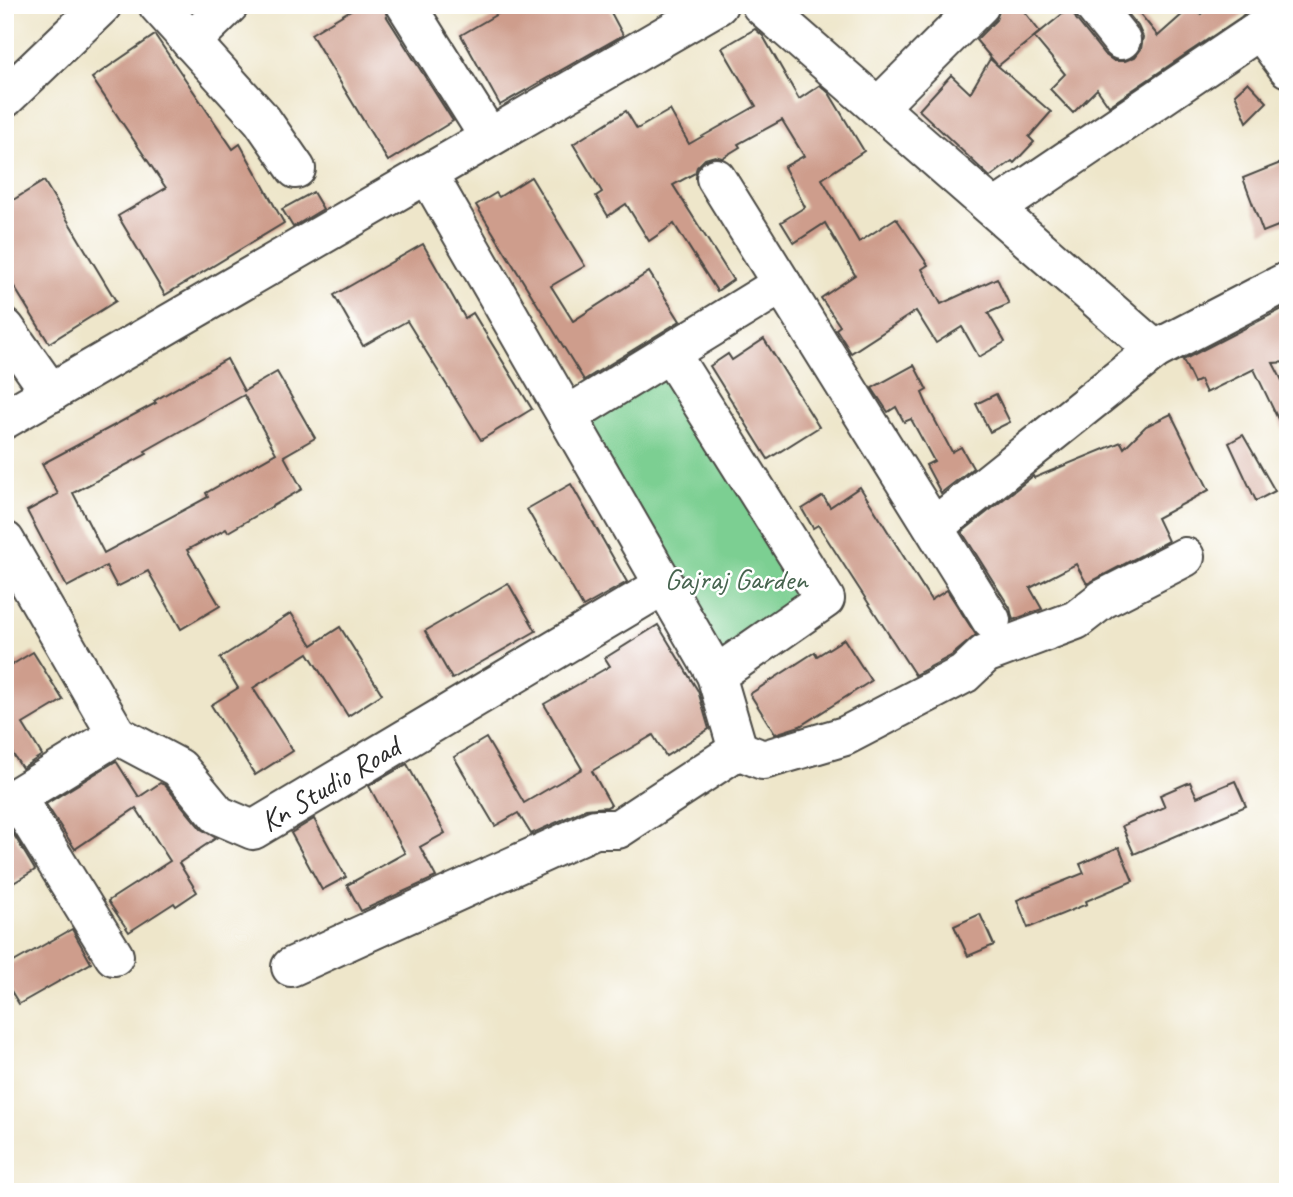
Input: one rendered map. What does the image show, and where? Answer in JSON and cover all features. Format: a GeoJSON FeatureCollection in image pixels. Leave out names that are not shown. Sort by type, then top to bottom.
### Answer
{"type":"FeatureCollection","features":[{"type":"Feature","properties":{"kind":"street"},"geometry":{"type":"LineString","coordinates":[[5,98],[102,5]]}},
{"type":"Feature","properties":{"kind":"street"},"geometry":{"type":"LineString","coordinates":[[158,5],[262,120],[296,169]]}},
{"type":"Feature","properties":{"kind":"street"},"geometry":{"type":"LineString","coordinates":[[191,41],[229,5]]}},
{"type":"Feature","properties":{"kind":"street"},"geometry":{"type":"LineString","coordinates":[[406,5],[489,137]]}},
{"type":"Feature","properties":{"kind":"street"},"geometry":{"type":"LineString","coordinates":[[5,419],[719,5]]}},
{"type":"Feature","properties":{"kind":"street"},"geometry":{"type":"LineString","coordinates":[[761,5],[1155,350]]}},
{"type":"Feature","properties":{"kind":"street"},"geometry":{"type":"LineString","coordinates":[[878,107],[979,5]]}},
{"type":"Feature","properties":{"kind":"street"},"geometry":{"type":"LineString","coordinates":[[1093,5],[1121,40]]}},
{"type":"Feature","properties":{"kind":"street"},"geometry":{"type":"LineString","coordinates":[[995,209],[1274,21],[1288,68]]}},
{"type":"Feature","properties":{"kind":"street"},"geometry":{"type":"LineString","coordinates":[[427,173],[716,675],[738,750]]}},
{"type":"Feature","properties":{"kind":"street"},"geometry":{"type":"LineString","coordinates":[[716,178],[991,620]]}},
{"type":"Feature","properties":{"kind":"street"},"geometry":{"type":"LineString","coordinates":[[934,527],[1155,350],[1288,281]]}},
{"type":"Feature","properties":{"kind":"street"},"geometry":{"type":"LineString","coordinates":[[567,416],[782,284]]}},
{"type":"Feature","properties":{"kind":"street"},"geometry":{"type":"LineString","coordinates":[[5,327],[51,393]]}},
{"type":"Feature","properties":{"kind":"street"},"geometry":{"type":"LineString","coordinates":[[670,353],[825,599],[716,675]]}},
{"type":"Feature","properties":{"kind":"street"},"geometry":{"type":"LineString","coordinates":[[5,541],[117,736],[11,800],[114,956]]}},
{"type":"Feature","properties":{"kind":"street"},"geometry":{"type":"LineString","coordinates":[[738,750],[763,760],[845,736],[964,674],[985,654],[1076,620],[1103,599],[1185,557]]}},
{"type":"Feature","properties":{"kind":"street","name":"Kn Studio Road"},"geometry":{"type":"LineString","coordinates":[[117,736],[179,768],[218,815],[253,830],[664,585]]}},
{"type":"Feature","properties":{"kind":"street"},"geometry":{"type":"LineString","coordinates":[[291,967],[595,829],[618,828],[738,750]]}},
{"type":"Feature","properties":{"kind":"green space","name":"Gajraj Garden"},"geometry":{"type":"Polygon","coordinates":[[[670,353],[825,599],[716,675],[567,416],[670,353]]]}},
{"type":"Feature","properties":{"kind":"building"},"geometry":{"type":"Polygon","coordinates":[[[359,5],[384,5],[387,17],[453,121],[388,161],[311,34],[359,5]]]}},
{"type":"Feature","properties":{"kind":"building"},"geometry":{"type":"Polygon","coordinates":[[[513,5],[607,5],[623,35],[500,105],[461,35],[513,5]]]}},
{"type":"Feature","properties":{"kind":"building"},"geometry":{"type":"Polygon","coordinates":[[[1001,5],[1019,5],[1040,32],[998,66],[976,40],[996,20],[1001,5]]]}},
{"type":"Feature","properties":{"kind":"building"},"geometry":{"type":"Polygon","coordinates":[[[1121,5],[1133,5],[1158,36],[1193,5],[1201,14],[1211,5],[1254,5],[1241,17],[1109,106],[1097,89],[1073,113],[1050,89],[1065,74],[1034,37],[1071,7],[1076,19],[1104,54],[1114,61],[1125,61],[1135,57],[1141,49],[1143,37],[1138,26],[1121,5]]]}},
{"type":"Feature","properties":{"kind":"building"},"geometry":{"type":"Polygon","coordinates":[[[755,29],[763,36],[799,99],[820,85],[829,93],[864,151],[822,179],[859,242],[896,218],[928,265],[922,269],[941,304],[997,278],[1009,304],[988,313],[1005,342],[979,357],[962,327],[936,343],[916,311],[851,353],[836,329],[840,326],[821,298],[855,275],[825,223],[794,243],[781,222],[805,207],[784,167],[804,156],[782,120],[738,144],[740,147],[722,158],[715,156],[705,159],[695,173],[673,185],[733,280],[717,291],[674,224],[649,241],[626,204],[608,216],[596,196],[602,192],[573,144],[626,111],[637,129],[670,110],[689,144],[756,106],[722,48],[755,29]]]}},
{"type":"Feature","properties":{"kind":"building"},"geometry":{"type":"Polygon","coordinates":[[[155,35],[233,149],[240,144],[284,223],[165,295],[118,216],[166,188],[92,78],[155,35]]]}},
{"type":"Feature","properties":{"kind":"building"},"geometry":{"type":"Polygon","coordinates":[[[990,59],[1051,112],[1029,137],[1034,142],[1014,163],[1012,161],[990,177],[919,110],[951,75],[970,93],[990,59]]]}},
{"type":"Feature","properties":{"kind":"building"},"geometry":{"type":"Polygon","coordinates":[[[1248,82],[1267,102],[1247,122],[1235,94],[1248,82]]]}},
{"type":"Feature","properties":{"kind":"building"},"geometry":{"type":"Polygon","coordinates":[[[1288,160],[1288,222],[1263,232],[1243,178],[1288,160]]]}},
{"type":"Feature","properties":{"kind":"building"},"geometry":{"type":"Polygon","coordinates":[[[531,177],[585,266],[551,286],[573,321],[649,272],[680,321],[584,380],[476,205],[496,193],[499,197],[531,177]]]}},
{"type":"Feature","properties":{"kind":"building"},"geometry":{"type":"Polygon","coordinates":[[[44,181],[116,301],[49,343],[5,272],[5,205],[44,181]]]}},
{"type":"Feature","properties":{"kind":"building"},"geometry":{"type":"Polygon","coordinates":[[[313,192],[323,209],[293,227],[282,209],[313,192]]]}},
{"type":"Feature","properties":{"kind":"building"},"geometry":{"type":"Polygon","coordinates":[[[423,244],[465,318],[473,313],[532,409],[481,440],[407,321],[363,346],[334,295],[423,244]]]}},
{"type":"Feature","properties":{"kind":"building"},"geometry":{"type":"Polygon","coordinates":[[[1288,306],[1288,362],[1273,363],[1288,392],[1288,440],[1254,369],[1206,393],[1200,380],[1194,383],[1183,360],[1288,306]]]}},
{"type":"Feature","properties":{"kind":"building"},"geometry":{"type":"Polygon","coordinates":[[[764,339],[819,427],[768,459],[710,366],[728,354],[732,360],[764,339]]]}},
{"type":"Feature","properties":{"kind":"building"},"geometry":{"type":"Polygon","coordinates":[[[227,359],[244,391],[277,372],[315,438],[284,456],[302,489],[228,532],[226,529],[187,550],[220,606],[181,629],[148,571],[117,587],[106,566],[67,587],[27,511],[58,494],[42,464],[156,403],[154,401],[227,359]],[[244,395],[145,451],[147,454],[73,493],[104,553],[208,497],[206,493],[276,453],[244,395]]]}},
{"type":"Feature","properties":{"kind":"building"},"geometry":{"type":"Polygon","coordinates":[[[914,365],[927,390],[922,393],[952,452],[961,447],[973,468],[941,493],[926,465],[934,461],[911,419],[904,422],[896,407],[888,412],[872,388],[914,365]]]}},
{"type":"Feature","properties":{"kind":"building"},"geometry":{"type":"Polygon","coordinates":[[[996,394],[1010,422],[990,432],[976,404],[996,394]]]}},
{"type":"Feature","properties":{"kind":"building"},"geometry":{"type":"Polygon","coordinates":[[[1171,414],[1209,490],[1157,518],[1168,541],[1087,584],[1076,564],[1030,588],[1042,609],[1013,620],[1010,608],[962,532],[1033,476],[1034,478],[1121,442],[1124,448],[1146,426],[1171,414]]]}},
{"type":"Feature","properties":{"kind":"building"},"geometry":{"type":"Polygon","coordinates":[[[1243,435],[1275,491],[1256,501],[1229,443],[1243,435]]]}},
{"type":"Feature","properties":{"kind":"building"},"geometry":{"type":"Polygon","coordinates":[[[571,484],[627,582],[583,607],[527,509],[571,484]]]}},
{"type":"Feature","properties":{"kind":"building"},"geometry":{"type":"Polygon","coordinates":[[[860,487],[931,600],[947,590],[976,635],[951,656],[915,675],[818,525],[813,528],[802,509],[823,496],[830,507],[860,487]]]}},
{"type":"Feature","properties":{"kind":"building"},"geometry":{"type":"Polygon","coordinates":[[[508,583],[536,631],[452,679],[425,631],[508,583]]]}},
{"type":"Feature","properties":{"kind":"building"},"geometry":{"type":"Polygon","coordinates":[[[291,613],[312,645],[340,627],[382,694],[348,716],[308,653],[253,688],[293,751],[255,775],[211,705],[238,688],[220,658],[291,613]]]}},
{"type":"Feature","properties":{"kind":"building"},"geometry":{"type":"Polygon","coordinates":[[[658,625],[698,691],[709,729],[666,756],[653,735],[592,771],[611,805],[607,807],[586,809],[531,834],[518,813],[495,826],[454,757],[486,738],[524,803],[582,769],[544,704],[610,666],[605,658],[658,625]]]}},
{"type":"Feature","properties":{"kind":"building"},"geometry":{"type":"Polygon","coordinates":[[[844,639],[871,681],[800,726],[775,734],[750,694],[815,652],[817,656],[844,639]]]}},
{"type":"Feature","properties":{"kind":"building"},"geometry":{"type":"Polygon","coordinates":[[[33,652],[63,700],[23,724],[42,755],[22,768],[5,742],[5,669],[33,652]]]}},
{"type":"Feature","properties":{"kind":"building"},"geometry":{"type":"Polygon","coordinates":[[[116,761],[139,797],[160,783],[165,785],[201,829],[216,838],[179,863],[197,892],[176,906],[174,903],[129,932],[108,901],[170,861],[136,808],[75,849],[46,804],[116,761]]]}},
{"type":"Feature","properties":{"kind":"building"},"geometry":{"type":"Polygon","coordinates":[[[407,764],[445,833],[420,847],[436,877],[361,911],[347,885],[405,853],[369,786],[407,764]]]}},
{"type":"Feature","properties":{"kind":"building"},"geometry":{"type":"Polygon","coordinates":[[[1235,781],[1246,806],[1134,854],[1122,826],[1165,807],[1160,795],[1190,782],[1197,797],[1235,781]]]}},
{"type":"Feature","properties":{"kind":"building"},"geometry":{"type":"Polygon","coordinates":[[[314,819],[346,877],[322,890],[291,833],[314,819]]]}},
{"type":"Feature","properties":{"kind":"building"},"geometry":{"type":"Polygon","coordinates":[[[8,825],[35,870],[5,888],[5,826],[8,825]]]}},
{"type":"Feature","properties":{"kind":"building"},"geometry":{"type":"Polygon","coordinates":[[[1119,847],[1133,881],[1086,901],[1087,904],[1028,928],[1017,900],[1084,873],[1080,864],[1119,847]]]}},
{"type":"Feature","properties":{"kind":"building"},"geometry":{"type":"Polygon","coordinates":[[[980,914],[994,945],[968,956],[954,926],[980,914]]]}},
{"type":"Feature","properties":{"kind":"building"},"geometry":{"type":"Polygon","coordinates":[[[72,929],[91,963],[19,1004],[5,981],[5,967],[72,929]]]}}]}
